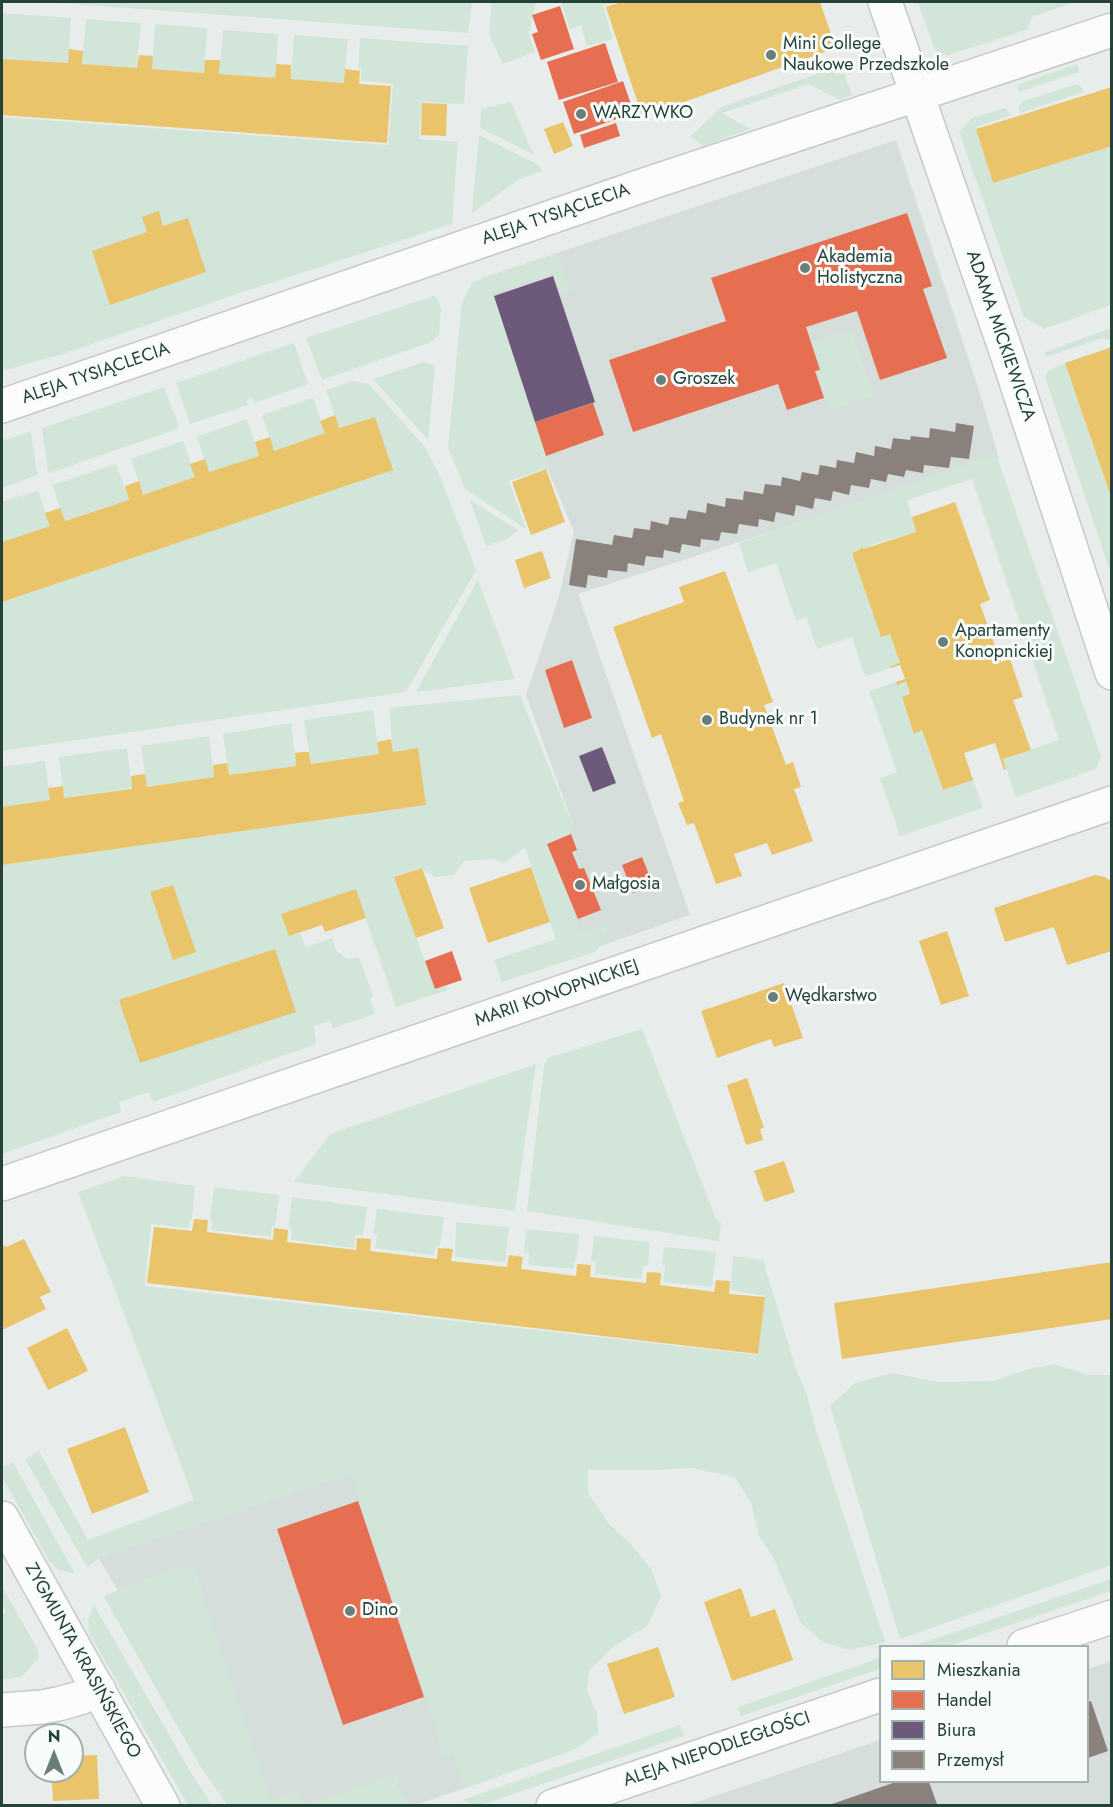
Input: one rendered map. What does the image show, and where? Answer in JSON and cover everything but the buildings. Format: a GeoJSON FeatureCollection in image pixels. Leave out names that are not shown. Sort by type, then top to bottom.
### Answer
{"type":"FeatureCollection","features":[{"type":"Feature","properties":{"kind":"street","name":"ADAMA MICKIEWICZA"},"geometry":{"type":"LineString","coordinates":[[885,2],[1009,360],[1112,673]]}},
{"type":"Feature","properties":{"kind":"street","name":"ALEJA TYSIĄCLECIA"},"geometry":{"type":"LineString","coordinates":[[2,406],[650,183],[1112,30]]}},
{"type":"Feature","properties":{"kind":"street","name":"MARII KONOPNICKIEJ"},"geometry":{"type":"LineString","coordinates":[[2,1184],[1112,803]]}},
{"type":"Feature","properties":{"kind":"street","name":"ZYGMUNTA KRASIŃSKIEGO"},"geometry":{"type":"LineString","coordinates":[[2,1518],[163,1806]]}},
{"type":"Feature","properties":{"kind":"street"},"geometry":{"type":"LineString","coordinates":[[1030,1645],[1112,1617]]}},
{"type":"Feature","properties":{"kind":"street"},"geometry":{"type":"LineString","coordinates":[[2,1710],[42,1707],[80,1698],[99,1690]]}},
{"type":"Feature","properties":{"kind":"street","name":"ALEJA NIEPODLEGŁOŚCI"},"geometry":{"type":"LineString","coordinates":[[553,1806],[879,1695]]}},
{"type":"Feature","properties":{"kind":"shaded area"},"geometry":{"type":"Polygon","coordinates":[[[896,140],[978,387],[999,458],[578,594],[690,915],[577,954],[536,838],[573,825],[526,695],[558,600],[574,531],[546,466],[482,278],[896,140]]]}},
{"type":"Feature","properties":{"kind":"shaded area"},"geometry":{"type":"Polygon","coordinates":[[[363,1443],[480,1783],[415,1805],[244,1805],[88,1540],[363,1443]]]}},
{"type":"Feature","properties":{"kind":"shaded area"},"geometry":{"type":"Polygon","coordinates":[[[1111,1661],[1111,1805],[685,1806],[879,1740],[879,1783],[1089,1783],[1089,1669],[1111,1661]]]}},
{"type":"Feature","properties":{"kind":"green space"},"geometry":{"type":"Polygon","coordinates":[[[46,2],[472,2],[468,33],[46,2]]]}},
{"type":"Feature","properties":{"kind":"green space"},"geometry":{"type":"Polygon","coordinates":[[[492,2],[536,2],[529,33],[535,52],[503,64],[489,34],[492,2]]]}},
{"type":"Feature","properties":{"kind":"green space"},"geometry":{"type":"Polygon","coordinates":[[[617,2],[603,6],[613,39],[587,46],[581,25],[570,29],[561,3],[617,2]]]}},
{"type":"Feature","properties":{"kind":"green space"},"geometry":{"type":"Polygon","coordinates":[[[918,2],[1075,2],[1032,17],[1027,30],[948,55],[938,53],[934,48],[918,2]]]}},
{"type":"Feature","properties":{"kind":"green space"},"geometry":{"type":"Polygon","coordinates":[[[3,13],[71,18],[68,63],[2,59],[3,13]]]}},
{"type":"Feature","properties":{"kind":"green space"},"geometry":{"type":"Polygon","coordinates":[[[86,19],[141,23],[137,68],[82,64],[86,19]]]}},
{"type":"Feature","properties":{"kind":"green space"},"geometry":{"type":"Polygon","coordinates":[[[155,24],[207,28],[204,73],[152,69],[155,24]]]}},
{"type":"Feature","properties":{"kind":"green space"},"geometry":{"type":"Polygon","coordinates":[[[223,30],[278,34],[275,78],[219,74],[223,30]]]}},
{"type":"Feature","properties":{"kind":"green space"},"geometry":{"type":"Polygon","coordinates":[[[294,35],[348,39],[344,83],[291,79],[294,35]]]}},
{"type":"Feature","properties":{"kind":"green space"},"geometry":{"type":"Polygon","coordinates":[[[360,38],[468,46],[464,104],[422,102],[419,139],[458,142],[452,224],[63,354],[2,371],[2,117],[388,145],[393,84],[361,81],[362,68],[358,68],[360,38]]]}},
{"type":"Feature","properties":{"kind":"green space"},"geometry":{"type":"Polygon","coordinates":[[[1077,64],[1079,72],[1019,92],[1017,85],[1077,64]]]}},
{"type":"Feature","properties":{"kind":"green space"},"geometry":{"type":"Polygon","coordinates":[[[834,68],[844,73],[852,95],[840,100],[809,84],[722,113],[750,129],[704,146],[690,137],[721,107],[834,68]]]}},
{"type":"Feature","properties":{"kind":"green space"},"geometry":{"type":"Polygon","coordinates":[[[1077,84],[1084,92],[1020,113],[1018,108],[1021,102],[1077,84]]]}},
{"type":"Feature","properties":{"kind":"green space"},"geometry":{"type":"Polygon","coordinates":[[[511,102],[533,154],[480,128],[481,109],[511,102]]]}},
{"type":"Feature","properties":{"kind":"green space"},"geometry":{"type":"Polygon","coordinates":[[[1004,108],[1010,116],[976,127],[993,183],[1111,146],[1111,305],[1044,329],[1024,317],[959,132],[972,118],[1004,108]]]}},
{"type":"Feature","properties":{"kind":"green space"},"geometry":{"type":"Polygon","coordinates":[[[479,135],[537,164],[542,171],[520,179],[472,213],[479,135]]]}},
{"type":"Feature","properties":{"kind":"green space"},"geometry":{"type":"Polygon","coordinates":[[[558,253],[571,291],[562,294],[553,273],[492,293],[550,467],[509,481],[526,529],[465,489],[448,447],[462,302],[473,282],[558,253]]]}},
{"type":"Feature","properties":{"kind":"green space"},"geometry":{"type":"Polygon","coordinates":[[[436,296],[441,308],[439,335],[429,343],[322,380],[306,338],[436,296]]]}},
{"type":"Feature","properties":{"kind":"green space"},"geometry":{"type":"Polygon","coordinates":[[[1111,328],[1111,340],[1102,338],[1046,357],[1045,352],[1111,328]]]}},
{"type":"Feature","properties":{"kind":"green space"},"geometry":{"type":"Polygon","coordinates":[[[851,330],[874,395],[829,410],[817,372],[822,369],[813,343],[851,330]]]}},
{"type":"Feature","properties":{"kind":"green space"},"geometry":{"type":"Polygon","coordinates":[[[294,343],[308,384],[255,403],[252,398],[247,400],[248,405],[190,424],[176,383],[294,343]]]}},
{"type":"Feature","properties":{"kind":"green space"},"geometry":{"type":"Polygon","coordinates":[[[424,362],[435,366],[428,440],[373,379],[424,362]]]}},
{"type":"Feature","properties":{"kind":"green space"},"geometry":{"type":"Polygon","coordinates":[[[1065,363],[1111,498],[1111,574],[1045,377],[1049,370],[1065,363]]]}},
{"type":"Feature","properties":{"kind":"green space"},"geometry":{"type":"Polygon","coordinates":[[[353,381],[369,384],[425,447],[440,476],[476,570],[406,692],[2,751],[2,602],[392,470],[375,417],[339,428],[326,390],[353,381]]]}},
{"type":"Feature","properties":{"kind":"green space"},"geometry":{"type":"Polygon","coordinates":[[[164,387],[179,426],[177,429],[48,472],[42,428],[164,387]]]}},
{"type":"Feature","properties":{"kind":"green space"},"geometry":{"type":"Polygon","coordinates":[[[313,398],[325,433],[274,451],[262,415],[313,398]]]}},
{"type":"Feature","properties":{"kind":"green space"},"geometry":{"type":"Polygon","coordinates":[[[247,419],[259,456],[209,472],[197,437],[247,419]]]}},
{"type":"Feature","properties":{"kind":"green space"},"geometry":{"type":"Polygon","coordinates":[[[31,431],[37,475],[2,488],[2,441],[31,431]]]}},
{"type":"Feature","properties":{"kind":"green space"},"geometry":{"type":"Polygon","coordinates":[[[183,441],[195,477],[143,495],[131,459],[183,441]]]}},
{"type":"Feature","properties":{"kind":"green space"},"geometry":{"type":"Polygon","coordinates":[[[996,454],[1101,756],[1096,769],[1016,797],[1003,759],[1059,740],[972,479],[907,500],[916,532],[852,553],[881,637],[890,634],[900,663],[865,677],[852,637],[817,649],[806,617],[796,621],[776,563],[748,572],[739,543],[996,454]]]}},
{"type":"Feature","properties":{"kind":"green space"},"geometry":{"type":"Polygon","coordinates":[[[116,464],[129,500],[65,521],[52,485],[116,464]]]}},
{"type":"Feature","properties":{"kind":"green space"},"geometry":{"type":"Polygon","coordinates":[[[38,490],[50,526],[2,542],[2,502],[38,490]]]}},
{"type":"Feature","properties":{"kind":"green space"},"geometry":{"type":"Polygon","coordinates":[[[470,500],[518,530],[507,539],[486,546],[470,500]]]}},
{"type":"Feature","properties":{"kind":"green space"},"geometry":{"type":"Polygon","coordinates":[[[478,580],[515,679],[416,692],[478,580]]]}},
{"type":"Feature","properties":{"kind":"green space"},"geometry":{"type":"Polygon","coordinates":[[[906,681],[910,694],[902,698],[914,733],[922,730],[943,790],[973,780],[983,808],[900,836],[880,778],[897,772],[869,691],[906,681]]]}},
{"type":"Feature","properties":{"kind":"green space"},"geometry":{"type":"Polygon","coordinates":[[[520,695],[577,836],[547,844],[582,934],[609,925],[595,952],[502,982],[494,960],[556,939],[525,847],[505,863],[493,859],[464,861],[454,875],[436,877],[420,868],[394,877],[435,989],[446,986],[448,990],[396,1007],[356,890],[288,932],[290,936],[300,933],[306,947],[332,938],[336,950],[347,959],[359,957],[373,995],[370,999],[375,1014],[333,1028],[330,1021],[314,1026],[316,1044],[153,1102],[149,1092],[119,1102],[121,1112],[2,1154],[2,865],[426,805],[418,749],[393,752],[389,708],[520,695]]]}},
{"type":"Feature","properties":{"kind":"green space"},"geometry":{"type":"Polygon","coordinates":[[[373,710],[379,754],[311,764],[304,720],[373,710]]]}},
{"type":"Feature","properties":{"kind":"green space"},"geometry":{"type":"Polygon","coordinates":[[[291,723],[296,766],[229,775],[223,734],[291,723]]]}},
{"type":"Feature","properties":{"kind":"green space"},"geometry":{"type":"Polygon","coordinates":[[[209,736],[214,777],[147,787],[141,746],[209,736]]]}},
{"type":"Feature","properties":{"kind":"green space"},"geometry":{"type":"Polygon","coordinates":[[[127,748],[132,788],[64,798],[59,757],[127,748]]]}},
{"type":"Feature","properties":{"kind":"green space"},"geometry":{"type":"Polygon","coordinates":[[[45,761],[50,800],[2,807],[2,767],[45,761]]]}},
{"type":"Feature","properties":{"kind":"green space"},"geometry":{"type":"Polygon","coordinates":[[[642,1029],[716,1219],[721,1223],[719,1241],[527,1211],[544,1065],[548,1058],[642,1029]]]}},
{"type":"Feature","properties":{"kind":"green space"},"geometry":{"type":"Polygon","coordinates":[[[536,1064],[515,1211],[294,1182],[330,1134],[536,1064]]]}},
{"type":"Feature","properties":{"kind":"green space"},"geometry":{"type":"Polygon","coordinates":[[[125,1176],[195,1186],[192,1220],[190,1219],[189,1228],[151,1224],[145,1286],[758,1355],[765,1296],[731,1290],[733,1256],[763,1260],[885,1642],[850,1650],[823,1642],[801,1623],[773,1557],[759,1536],[751,1503],[735,1477],[692,1468],[588,1470],[588,1493],[609,1524],[630,1543],[652,1570],[661,1597],[647,1626],[617,1644],[589,1670],[587,1690],[597,1714],[598,1733],[576,1749],[466,1788],[462,1783],[453,1754],[441,1757],[437,1730],[351,1474],[101,1557],[87,1567],[25,1459],[39,1451],[88,1540],[194,1500],[78,1192],[125,1176]]]}},
{"type":"Feature","properties":{"kind":"green space"},"geometry":{"type":"Polygon","coordinates":[[[214,1187],[279,1195],[275,1227],[272,1226],[271,1237],[211,1230],[210,1218],[214,1187]]]}},
{"type":"Feature","properties":{"kind":"green space"},"geometry":{"type":"Polygon","coordinates":[[[292,1197],[367,1207],[363,1236],[356,1235],[354,1248],[291,1240],[292,1232],[289,1224],[292,1197]]]}},
{"type":"Feature","properties":{"kind":"green space"},"geometry":{"type":"Polygon","coordinates":[[[377,1209],[444,1217],[440,1246],[436,1246],[434,1255],[375,1248],[377,1235],[373,1234],[377,1209]]]}},
{"type":"Feature","properties":{"kind":"green space"},"geometry":{"type":"Polygon","coordinates":[[[456,1222],[509,1227],[505,1262],[455,1257],[456,1222]]]}},
{"type":"Feature","properties":{"kind":"green space"},"geometry":{"type":"Polygon","coordinates":[[[527,1229],[579,1234],[574,1269],[528,1265],[529,1253],[524,1252],[527,1229]]]}},
{"type":"Feature","properties":{"kind":"green space"},"geometry":{"type":"Polygon","coordinates":[[[594,1236],[650,1242],[648,1266],[643,1266],[641,1279],[595,1274],[596,1262],[591,1261],[594,1236]]]}},
{"type":"Feature","properties":{"kind":"green space"},"geometry":{"type":"Polygon","coordinates":[[[664,1247],[716,1252],[712,1287],[663,1282],[664,1247]]]}},
{"type":"Feature","properties":{"kind":"green space"},"geometry":{"type":"Polygon","coordinates":[[[1054,1364],[1089,1375],[1111,1375],[1111,1565],[900,1639],[830,1406],[855,1383],[893,1373],[938,1382],[993,1381],[1029,1369],[1054,1364]]]}},
{"type":"Feature","properties":{"kind":"green space"},"geometry":{"type":"Polygon","coordinates":[[[13,1462],[75,1573],[59,1570],[50,1562],[2,1477],[2,1468],[13,1462]]]}},
{"type":"Feature","properties":{"kind":"green space"},"geometry":{"type":"Polygon","coordinates":[[[186,1566],[194,1568],[271,1800],[299,1791],[304,1805],[227,1805],[200,1766],[104,1597],[121,1588],[186,1566]]]}},
{"type":"Feature","properties":{"kind":"green space"},"geometry":{"type":"Polygon","coordinates":[[[1111,1579],[1111,1591],[951,1645],[917,1645],[1111,1579]]]}},
{"type":"Feature","properties":{"kind":"green space"},"geometry":{"type":"Polygon","coordinates":[[[2,1586],[34,1643],[39,1658],[22,1676],[2,1680],[2,1615],[6,1612],[2,1605],[2,1586]]]}},
{"type":"Feature","properties":{"kind":"green space"},"geometry":{"type":"Polygon","coordinates":[[[94,1605],[212,1805],[188,1805],[89,1633],[88,1619],[94,1605]]]}},
{"type":"Feature","properties":{"kind":"green space"},"geometry":{"type":"Polygon","coordinates":[[[879,1658],[879,1669],[741,1716],[738,1707],[879,1658]]]}},
{"type":"Feature","properties":{"kind":"green space"},"geometry":{"type":"Polygon","coordinates":[[[680,1725],[684,1736],[484,1804],[472,1804],[462,1800],[680,1725]]]}},
{"type":"Feature","properties":{"kind":"green space"},"geometry":{"type":"Polygon","coordinates":[[[394,1776],[399,1776],[396,1788],[405,1794],[407,1800],[407,1805],[304,1805],[394,1776]]]}},
{"type":"Feature","properties":{"kind":"place","name":"Mini College Naukowe Przedszkole"},"geometry":{"type":"Point","coordinates":[771,55]}},
{"type":"Feature","properties":{"kind":"place","name":"WARZYWKO"},"geometry":{"type":"Point","coordinates":[581,114]}},
{"type":"Feature","properties":{"kind":"place","name":"Akademia Holistyczna"},"geometry":{"type":"Point","coordinates":[805,268]}},
{"type":"Feature","properties":{"kind":"place","name":"Groszek"},"geometry":{"type":"Point","coordinates":[661,380]}},
{"type":"Feature","properties":{"kind":"place","name":"Apartamenty Konopnickiej"},"geometry":{"type":"Point","coordinates":[943,642]}},
{"type":"Feature","properties":{"kind":"place","name":"Budynek nr 1"},"geometry":{"type":"Point","coordinates":[707,720]}},
{"type":"Feature","properties":{"kind":"place","name":"Małgosia"},"geometry":{"type":"Point","coordinates":[580,885]}},
{"type":"Feature","properties":{"kind":"place","name":"Wędkarstwo"},"geometry":{"type":"Point","coordinates":[773,997]}},
{"type":"Feature","properties":{"kind":"place","name":"Dino"},"geometry":{"type":"Point","coordinates":[350,1611]}}]}
